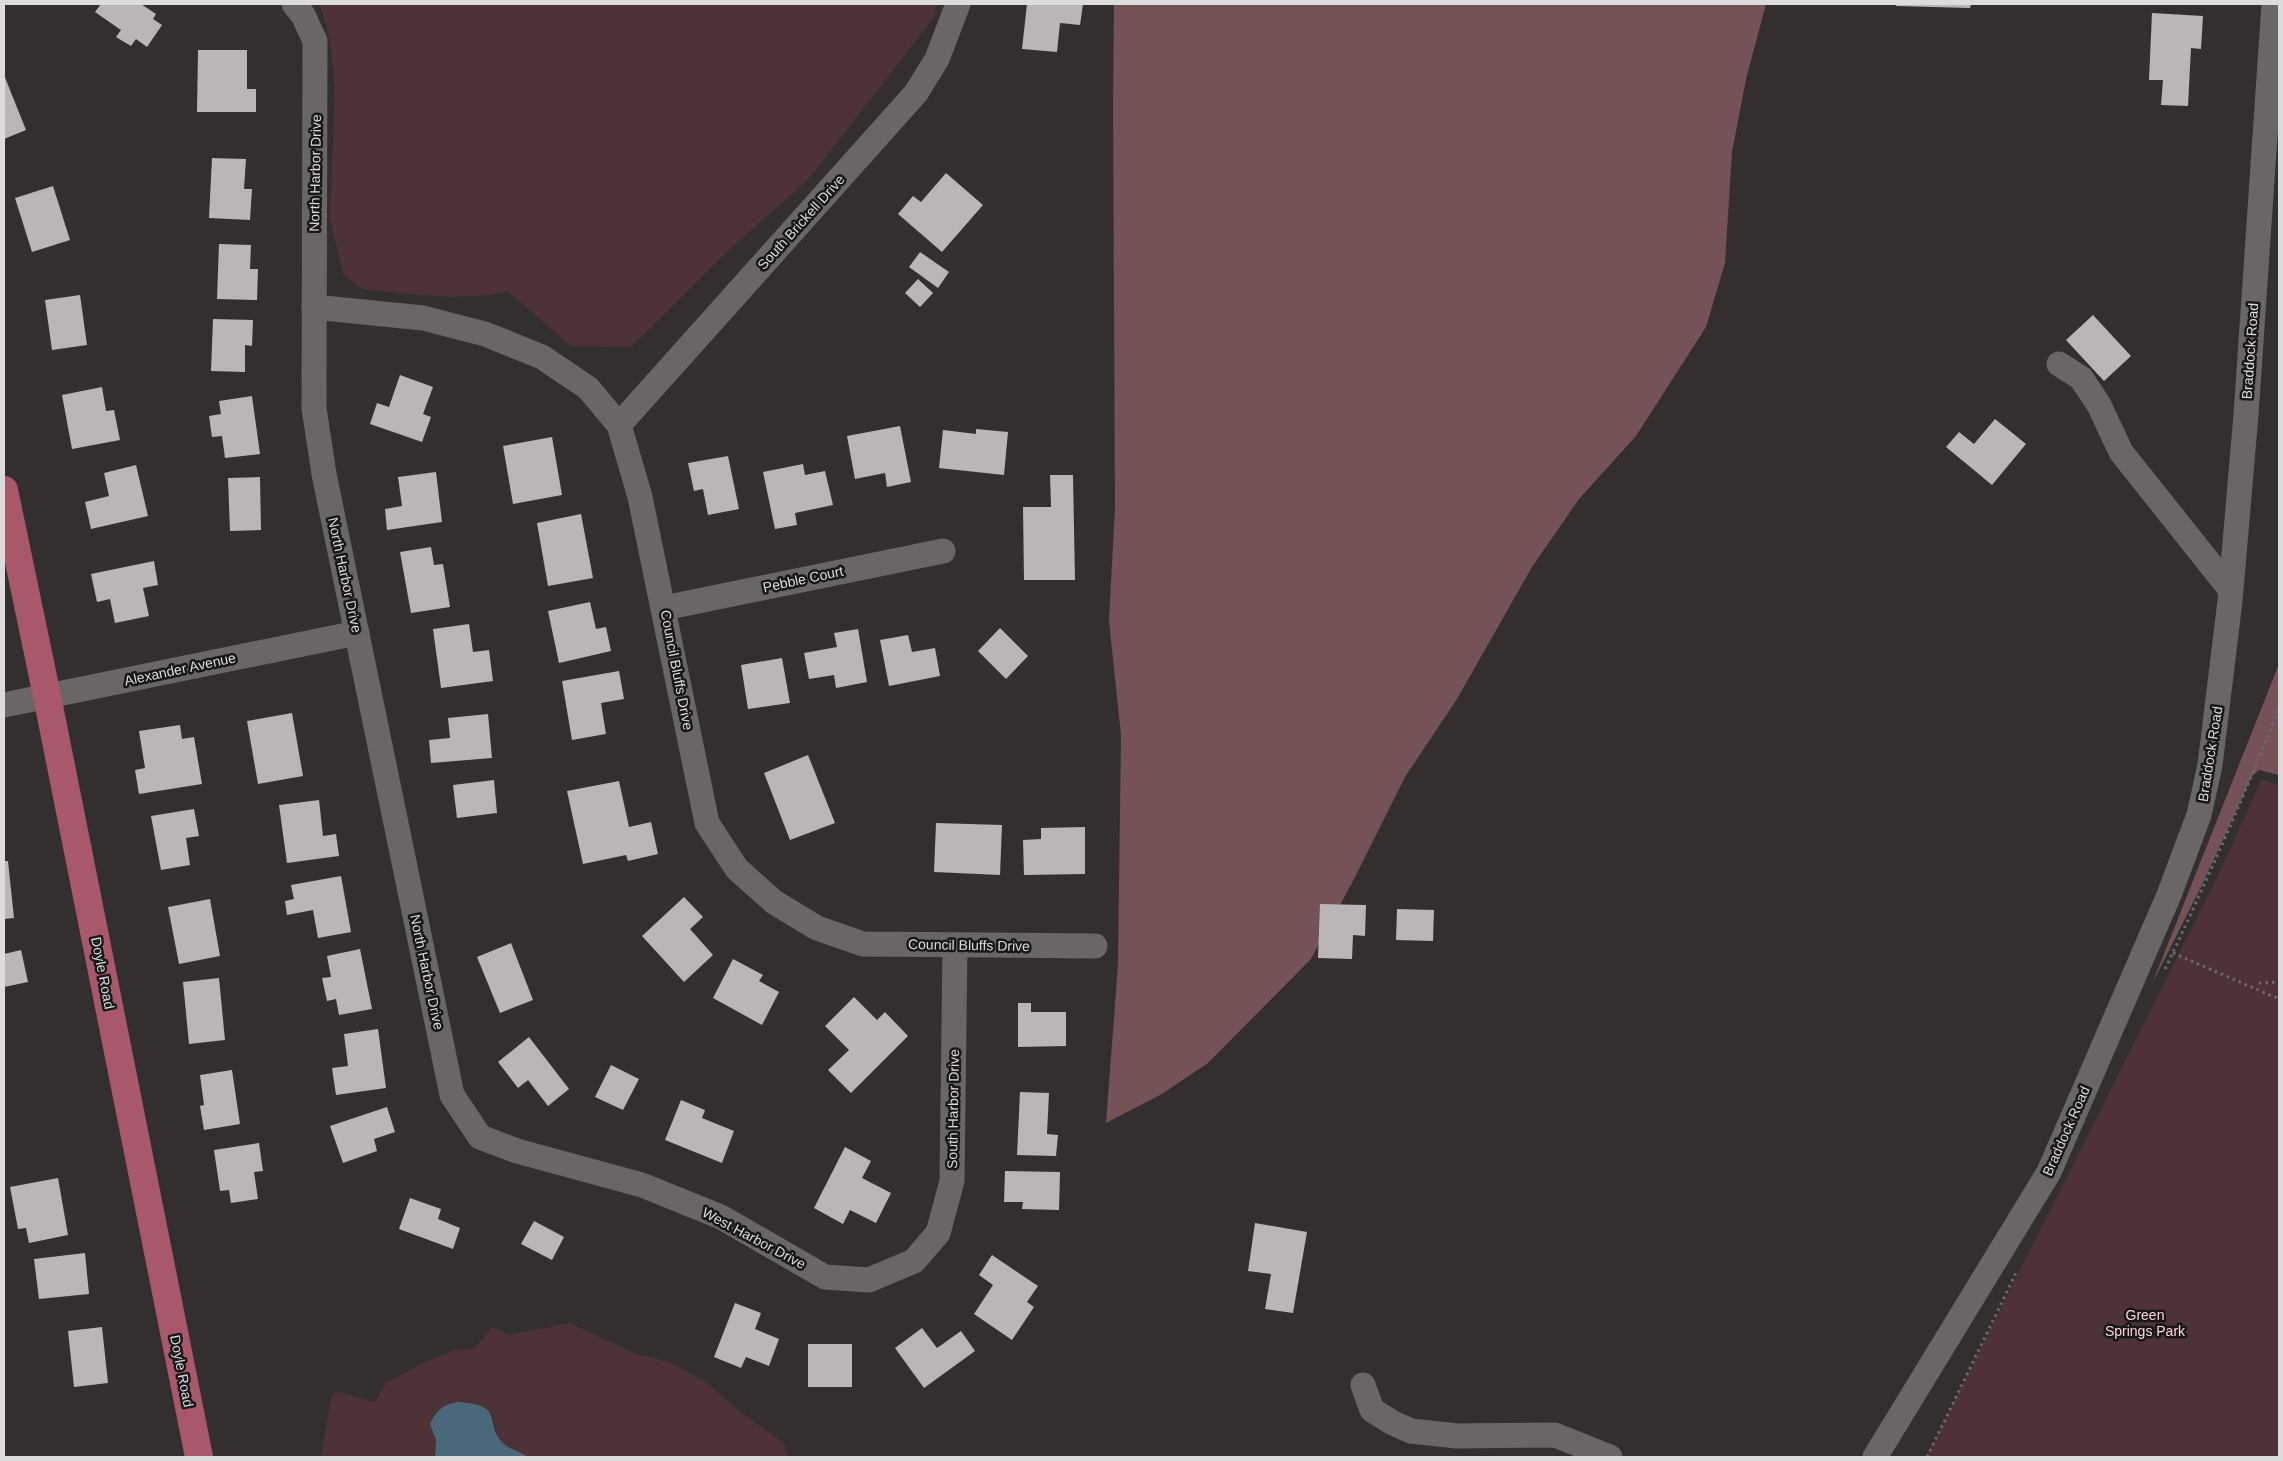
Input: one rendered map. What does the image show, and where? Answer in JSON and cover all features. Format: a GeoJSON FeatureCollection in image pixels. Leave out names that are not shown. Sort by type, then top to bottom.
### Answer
{"type":"FeatureCollection","features":[{"type":"Feature","properties":{"kind":"main road","name":"Doyle Road"},"geometry":{"type":"LineString","coordinates":[[4,490],[199,1457]]}},
{"type":"Feature","properties":{"kind":"street","name":"North Harbor Drive"},"geometry":{"type":"LineString","coordinates":[[294,4],[303,15],[315,41],[314,408],[324,474],[452,1095],[480,1137]]}},
{"type":"Feature","properties":{"kind":"street","name":"South Brickell Drive"},"geometry":{"type":"LineString","coordinates":[[619,425],[916,93],[937,60],[958,4]]}},
{"type":"Feature","properties":{"kind":"street","name":"Braddock Road"},"geometry":{"type":"LineString","coordinates":[[1875,1457],[2049,1172],[2169,895],[2200,816],[2210,765],[2230,589],[2246,415],[2274,4]]}},
{"type":"Feature","properties":{"kind":"street","name":"Council Bluffs Drive"},"geometry":{"type":"LineString","coordinates":[[314,307],[423,318],[485,334],[542,357],[588,388],[619,425],[640,498],[707,823],[737,869],[774,902],[817,928],[863,944],[1095,946]]}},
{"type":"Feature","properties":{"kind":"street"},"geometry":{"type":"LineString","coordinates":[[2059,364],[2081,378],[2099,406],[2121,452],[2230,589]]}},
{"type":"Feature","properties":{"kind":"street","name":"Pebble Court"},"geometry":{"type":"LineString","coordinates":[[664,608],[943,551]]}},
{"type":"Feature","properties":{"kind":"street","name":"Alexander Avenue"},"geometry":{"type":"LineString","coordinates":[[4,705],[357,632]]}},
{"type":"Feature","properties":{"kind":"street","name":"South Harbor Drive"},"geometry":{"type":"LineString","coordinates":[[914,1261],[938,1233],[952,1181],[956,946]]}},
{"type":"Feature","properties":{"kind":"street","name":"West Harbor Drive"},"geometry":{"type":"LineString","coordinates":[[480,1137],[517,1151],[642,1185],[721,1217],[825,1277],[868,1280],[914,1261]]}},
{"type":"Feature","properties":{"kind":"street"},"geometry":{"type":"LineString","coordinates":[[1363,1385],[1372,1410],[1392,1423],[1411,1431],[1456,1436],[1555,1435],[1610,1457]]}},
{"type":"Feature","properties":{"kind":"path"},"geometry":{"type":"LineString","coordinates":[[2172,953],[2279,998]]}},
{"type":"Feature","properties":{"kind":"path"},"geometry":{"type":"LineString","coordinates":[[2259,983],[2279,982]]}},
{"type":"Feature","properties":{"kind":"green space"},"geometry":{"type":"Polygon","coordinates":[[[320,4],[936,4],[935,16],[808,180],[729,250],[631,347],[571,346],[507,291],[493,295],[451,297],[408,294],[362,289],[343,274],[330,219],[335,87],[330,41],[320,4]]]}},
{"type":"Feature","properties":{"kind":"green space","name":"Green Springs Park"},"geometry":{"type":"Polygon","coordinates":[[[2262,779],[2279,785],[2279,1457],[1926,1457],[2213,886],[2262,779]]]}},
{"type":"Feature","properties":{"kind":"green space"},"geometry":{"type":"Polygon","coordinates":[[[570,1323],[636,1354],[669,1362],[706,1382],[737,1409],[784,1443],[788,1457],[527,1457],[509,1448],[500,1440],[492,1414],[446,1405],[435,1413],[430,1424],[436,1440],[435,1457],[321,1457],[331,1398],[335,1391],[375,1402],[386,1383],[423,1363],[455,1350],[474,1349],[492,1327],[509,1335],[570,1323]]]}},
{"type":"Feature","properties":{"kind":"shaded area"},"geometry":{"type":"Polygon","coordinates":[[[1114,4],[1766,4],[1746,79],[1732,152],[1725,263],[1706,327],[1636,436],[1579,499],[1532,567],[1457,699],[1405,777],[1353,881],[1311,959],[1208,1063],[1162,1094],[1106,1123],[1118,965],[1121,735],[1109,621],[1115,506],[1114,4]]]}},
{"type":"Feature","properties":{"kind":"shaded area"},"geometry":{"type":"Polygon","coordinates":[[[2279,664],[2279,775],[2259,770],[2252,776],[2203,883],[2152,984],[2279,664]]]}},
{"type":"Feature","properties":{"kind":"water"},"geometry":{"type":"Polygon","coordinates":[[[457,1402],[483,1407],[491,1416],[498,1436],[504,1444],[527,1457],[435,1457],[436,1440],[430,1424],[440,1409],[457,1402]]]}},
{"type":"Feature","properties":{"kind":"building"},"geometry":{"type":"Polygon","coordinates":[[[101,4],[141,4],[156,14],[153,19],[162,25],[147,47],[136,39],[131,46],[116,37],[121,30],[95,12],[101,4]]]}},
{"type":"Feature","properties":{"kind":"building"},"geometry":{"type":"Polygon","coordinates":[[[1027,4],[1083,4],[1080,25],[1060,23],[1057,52],[1022,49],[1027,4]]]}},
{"type":"Feature","properties":{"kind":"building"},"geometry":{"type":"Polygon","coordinates":[[[1896,4],[1971,4],[1970,8],[1896,6],[1896,4]]]}},
{"type":"Feature","properties":{"kind":"building"},"geometry":{"type":"Polygon","coordinates":[[[2152,13],[2203,16],[2201,49],[2191,48],[2188,106],[2161,105],[2163,80],[2149,80],[2152,13]]]}},
{"type":"Feature","properties":{"kind":"building"},"geometry":{"type":"Polygon","coordinates":[[[198,50],[247,50],[247,89],[256,89],[256,112],[197,112],[198,50]]]}},
{"type":"Feature","properties":{"kind":"building"},"geometry":{"type":"Polygon","coordinates":[[[4,75],[26,130],[4,139],[4,75]]]}},
{"type":"Feature","properties":{"kind":"building"},"geometry":{"type":"Polygon","coordinates":[[[212,158],[246,159],[244,189],[252,189],[250,220],[209,218],[212,158]]]}},
{"type":"Feature","properties":{"kind":"building"},"geometry":{"type":"Polygon","coordinates":[[[946,173],[983,205],[942,252],[898,214],[913,196],[921,202],[946,173]]]}},
{"type":"Feature","properties":{"kind":"building"},"geometry":{"type":"Polygon","coordinates":[[[53,186],[70,240],[32,252],[15,198],[53,186]]]}},
{"type":"Feature","properties":{"kind":"building"},"geometry":{"type":"Polygon","coordinates":[[[219,244],[251,245],[250,269],[258,269],[257,300],[217,299],[219,244]]]}},
{"type":"Feature","properties":{"kind":"building"},"geometry":{"type":"Polygon","coordinates":[[[920,252],[949,272],[938,288],[909,267],[920,252]]]}},
{"type":"Feature","properties":{"kind":"building"},"geometry":{"type":"Polygon","coordinates":[[[918,279],[933,293],[920,307],[905,293],[918,279]]]}},
{"type":"Feature","properties":{"kind":"building"},"geometry":{"type":"Polygon","coordinates":[[[80,295],[87,345],[52,350],[45,300],[80,295]]]}},
{"type":"Feature","properties":{"kind":"building"},"geometry":{"type":"Polygon","coordinates":[[[2093,315],[2131,356],[2104,381],[2066,340],[2093,315]]]}},
{"type":"Feature","properties":{"kind":"building"},"geometry":{"type":"Polygon","coordinates":[[[213,319],[253,320],[252,346],[245,345],[245,372],[211,371],[213,319]]]}},
{"type":"Feature","properties":{"kind":"building"},"geometry":{"type":"Polygon","coordinates":[[[400,375],[433,387],[423,414],[431,417],[422,442],[370,424],[377,403],[389,407],[400,375]]]}},
{"type":"Feature","properties":{"kind":"building"},"geometry":{"type":"Polygon","coordinates":[[[102,387],[106,411],[114,410],[120,440],[72,449],[62,395],[102,387]]]}},
{"type":"Feature","properties":{"kind":"building"},"geometry":{"type":"Polygon","coordinates":[[[252,396],[260,454],[225,458],[222,436],[212,437],[209,416],[221,414],[219,401],[252,396]]]}},
{"type":"Feature","properties":{"kind":"building"},"geometry":{"type":"Polygon","coordinates":[[[1995,419],[2026,444],[1992,485],[1946,447],[1959,432],[1974,444],[1995,419]]]}},
{"type":"Feature","properties":{"kind":"building"},"geometry":{"type":"Polygon","coordinates":[[[900,426],[911,482],[887,487],[885,473],[855,479],[847,436],[900,426]]]}},
{"type":"Feature","properties":{"kind":"building"},"geometry":{"type":"Polygon","coordinates":[[[976,429],[1008,432],[1004,475],[939,468],[943,430],[976,434],[976,429]]]}},
{"type":"Feature","properties":{"kind":"building"},"geometry":{"type":"Polygon","coordinates":[[[552,437],[562,495],[513,504],[503,446],[552,437]]]}},
{"type":"Feature","properties":{"kind":"building"},"geometry":{"type":"Polygon","coordinates":[[[728,456],[739,509],[708,515],[703,489],[694,491],[688,463],[728,456]]]}},
{"type":"Feature","properties":{"kind":"building"},"geometry":{"type":"Polygon","coordinates":[[[803,464],[805,475],[825,471],[833,505],[795,513],[797,525],[775,529],[763,472],[803,464]]]}},
{"type":"Feature","properties":{"kind":"building"},"geometry":{"type":"Polygon","coordinates":[[[136,465],[148,516],[91,529],[85,502],[109,496],[104,473],[136,465]]]}},
{"type":"Feature","properties":{"kind":"building"},"geometry":{"type":"Polygon","coordinates":[[[436,472],[442,522],[387,530],[385,509],[402,506],[398,477],[436,472]]]}},
{"type":"Feature","properties":{"kind":"building"},"geometry":{"type":"Polygon","coordinates":[[[1050,475],[1073,475],[1075,580],[1024,580],[1023,507],[1051,507],[1050,475]]]}},
{"type":"Feature","properties":{"kind":"building"},"geometry":{"type":"Polygon","coordinates":[[[260,477],[261,530],[230,531],[228,478],[260,477]]]}},
{"type":"Feature","properties":{"kind":"building"},"geometry":{"type":"Polygon","coordinates":[[[581,514],[593,578],[548,586],[537,523],[581,514]]]}},
{"type":"Feature","properties":{"kind":"building"},"geometry":{"type":"Polygon","coordinates":[[[431,547],[434,565],[443,564],[450,607],[411,613],[400,552],[431,547]]]}},
{"type":"Feature","properties":{"kind":"building"},"geometry":{"type":"Polygon","coordinates":[[[154,561],[158,585],[143,588],[149,616],[115,623],[110,599],[97,602],[91,574],[154,561]]]}},
{"type":"Feature","properties":{"kind":"building"},"geometry":{"type":"Polygon","coordinates":[[[590,602],[596,629],[606,627],[611,651],[559,663],[548,611],[590,602]]]}},
{"type":"Feature","properties":{"kind":"building"},"geometry":{"type":"Polygon","coordinates":[[[469,624],[473,652],[489,650],[493,681],[441,688],[433,629],[469,624]]]}},
{"type":"Feature","properties":{"kind":"building"},"geometry":{"type":"Polygon","coordinates":[[[1000,628],[1028,656],[1006,679],[978,651],[1000,628]]]}},
{"type":"Feature","properties":{"kind":"building"},"geometry":{"type":"Polygon","coordinates":[[[858,629],[867,682],[836,688],[834,675],[809,679],[804,653],[837,647],[834,633],[858,629]]]}},
{"type":"Feature","properties":{"kind":"building"},"geometry":{"type":"Polygon","coordinates":[[[908,635],[912,652],[935,648],[940,676],[889,686],[880,640],[908,635]]]}},
{"type":"Feature","properties":{"kind":"building"},"geometry":{"type":"Polygon","coordinates":[[[782,658],[790,703],[748,709],[741,665],[782,658]]]}},
{"type":"Feature","properties":{"kind":"building"},"geometry":{"type":"Polygon","coordinates":[[[619,671],[624,699],[601,703],[606,734],[572,740],[562,681],[619,671]]]}},
{"type":"Feature","properties":{"kind":"building"},"geometry":{"type":"Polygon","coordinates":[[[292,713],[303,776],[258,784],[247,721],[292,713]]]}},
{"type":"Feature","properties":{"kind":"building"},"geometry":{"type":"Polygon","coordinates":[[[488,714],[492,758],[431,763],[429,740],[450,738],[448,718],[488,714]]]}},
{"type":"Feature","properties":{"kind":"building"},"geometry":{"type":"Polygon","coordinates":[[[180,725],[182,739],[194,737],[202,784],[139,794],[135,770],[145,768],[139,731],[180,725]]]}},
{"type":"Feature","properties":{"kind":"building"},"geometry":{"type":"Polygon","coordinates":[[[808,755],[835,823],[790,840],[764,773],[808,755]]]}},
{"type":"Feature","properties":{"kind":"building"},"geometry":{"type":"Polygon","coordinates":[[[494,780],[497,813],[457,818],[453,785],[494,780]]]}},
{"type":"Feature","properties":{"kind":"building"},"geometry":{"type":"Polygon","coordinates":[[[619,781],[629,827],[651,822],[658,854],[628,861],[626,855],[583,864],[567,791],[619,781]]]}},
{"type":"Feature","properties":{"kind":"building"},"geometry":{"type":"Polygon","coordinates":[[[319,800],[323,836],[336,834],[339,856],[287,863],[279,805],[319,800]]]}},
{"type":"Feature","properties":{"kind":"building"},"geometry":{"type":"Polygon","coordinates":[[[194,809],[199,836],[186,838],[190,865],[161,870],[151,816],[194,809]]]}},
{"type":"Feature","properties":{"kind":"building"},"geometry":{"type":"Polygon","coordinates":[[[936,823],[1002,825],[1000,875],[934,872],[936,823]]]}},
{"type":"Feature","properties":{"kind":"building"},"geometry":{"type":"Polygon","coordinates":[[[1085,827],[1085,874],[1024,875],[1023,840],[1041,839],[1041,828],[1085,827]]]}},
{"type":"Feature","properties":{"kind":"building"},"geometry":{"type":"Polygon","coordinates":[[[4,861],[8,861],[14,918],[4,919],[4,861]]]}},
{"type":"Feature","properties":{"kind":"building"},"geometry":{"type":"Polygon","coordinates":[[[341,876],[351,932],[318,938],[313,910],[287,915],[285,901],[294,899],[291,885],[341,876]]]}},
{"type":"Feature","properties":{"kind":"building"},"geometry":{"type":"Polygon","coordinates":[[[684,897],[703,917],[690,929],[713,955],[684,982],[642,936],[684,897]]]}},
{"type":"Feature","properties":{"kind":"building"},"geometry":{"type":"Polygon","coordinates":[[[210,899],[220,956],[179,964],[168,907],[210,899]]]}},
{"type":"Feature","properties":{"kind":"building"},"geometry":{"type":"Polygon","coordinates":[[[1320,904],[1366,905],[1365,936],[1353,935],[1352,959],[1318,958],[1320,904]]]}},
{"type":"Feature","properties":{"kind":"building"},"geometry":{"type":"Polygon","coordinates":[[[1397,909],[1434,910],[1433,941],[1396,940],[1397,909]]]}},
{"type":"Feature","properties":{"kind":"building"},"geometry":{"type":"Polygon","coordinates":[[[511,943],[533,1000],[500,1013],[477,957],[511,943]]]}},
{"type":"Feature","properties":{"kind":"building"},"geometry":{"type":"Polygon","coordinates":[[[360,949],[372,1009],[339,1015],[336,999],[327,1001],[322,978],[331,977],[327,956],[360,949]]]}},
{"type":"Feature","properties":{"kind":"building"},"geometry":{"type":"Polygon","coordinates":[[[21,950],[28,982],[4,987],[4,954],[21,950]]]}},
{"type":"Feature","properties":{"kind":"building"},"geometry":{"type":"Polygon","coordinates":[[[733,959],[763,975],[759,981],[779,992],[762,1025],[713,998],[733,959]]]}},
{"type":"Feature","properties":{"kind":"building"},"geometry":{"type":"Polygon","coordinates":[[[219,978],[225,1040],[189,1044],[183,982],[219,978]]]}},
{"type":"Feature","properties":{"kind":"building"},"geometry":{"type":"Polygon","coordinates":[[[854,997],[877,1020],[885,1012],[908,1036],[851,1093],[828,1070],[849,1050],[825,1026],[854,997]]]}},
{"type":"Feature","properties":{"kind":"building"},"geometry":{"type":"Polygon","coordinates":[[[1018,1003],[1031,1003],[1031,1012],[1066,1012],[1066,1046],[1018,1047],[1018,1003]]]}},
{"type":"Feature","properties":{"kind":"building"},"geometry":{"type":"Polygon","coordinates":[[[378,1029],[386,1088],[336,1095],[332,1068],[348,1066],[344,1034],[378,1029]]]}},
{"type":"Feature","properties":{"kind":"building"},"geometry":{"type":"Polygon","coordinates":[[[529,1037],[569,1089],[548,1106],[528,1080],[518,1088],[498,1062],[529,1037]]]}},
{"type":"Feature","properties":{"kind":"building"},"geometry":{"type":"Polygon","coordinates":[[[611,1065],[639,1079],[623,1110],[595,1097],[611,1065]]]}},
{"type":"Feature","properties":{"kind":"building"},"geometry":{"type":"Polygon","coordinates":[[[232,1070],[240,1124],[204,1130],[200,1106],[204,1105],[200,1075],[232,1070]]]}},
{"type":"Feature","properties":{"kind":"building"},"geometry":{"type":"Polygon","coordinates":[[[1020,1092],[1049,1093],[1047,1134],[1058,1135],[1056,1156],[1017,1155],[1020,1092]]]}},
{"type":"Feature","properties":{"kind":"building"},"geometry":{"type":"Polygon","coordinates":[[[681,1100],[705,1110],[702,1118],[734,1131],[722,1163],[665,1140],[681,1100]]]}},
{"type":"Feature","properties":{"kind":"building"},"geometry":{"type":"Polygon","coordinates":[[[387,1107],[395,1132],[374,1139],[377,1151],[343,1163],[330,1126],[387,1107]]]}},
{"type":"Feature","properties":{"kind":"building"},"geometry":{"type":"Polygon","coordinates":[[[259,1143],[263,1171],[254,1172],[258,1199],[231,1203],[229,1190],[220,1191],[214,1150],[259,1143]]]}},
{"type":"Feature","properties":{"kind":"building"},"geometry":{"type":"Polygon","coordinates":[[[845,1147],[871,1161],[862,1178],[891,1193],[876,1223],[850,1210],[843,1224],[814,1208],[845,1147]]]}},
{"type":"Feature","properties":{"kind":"building"},"geometry":{"type":"Polygon","coordinates":[[[1005,1171],[1060,1172],[1059,1210],[1022,1209],[1023,1202],[1004,1202],[1005,1171]]]}},
{"type":"Feature","properties":{"kind":"building"},"geometry":{"type":"Polygon","coordinates":[[[58,1178],[68,1235],[29,1243],[26,1228],[18,1229],[10,1187],[58,1178]]]}},
{"type":"Feature","properties":{"kind":"building"},"geometry":{"type":"Polygon","coordinates":[[[410,1198],[441,1209],[438,1219],[460,1228],[453,1249],[399,1229],[410,1198]]]}},
{"type":"Feature","properties":{"kind":"building"},"geometry":{"type":"Polygon","coordinates":[[[534,1221],[564,1237],[552,1260],[521,1244],[534,1221]]]}},
{"type":"Feature","properties":{"kind":"building"},"geometry":{"type":"Polygon","coordinates":[[[1255,1223],[1307,1232],[1293,1313],[1265,1309],[1271,1274],[1248,1271],[1255,1223]]]}},
{"type":"Feature","properties":{"kind":"building"},"geometry":{"type":"Polygon","coordinates":[[[85,1253],[89,1294],[39,1299],[34,1259],[85,1253]]]}},
{"type":"Feature","properties":{"kind":"building"},"geometry":{"type":"Polygon","coordinates":[[[992,1255],[1038,1286],[1027,1302],[1034,1307],[1012,1340],[974,1314],[993,1285],[979,1275],[992,1255]]]}},
{"type":"Feature","properties":{"kind":"building"},"geometry":{"type":"Polygon","coordinates":[[[735,1303],[761,1313],[755,1329],[779,1339],[769,1366],[746,1357],[741,1368],[714,1357],[735,1303]]]}},
{"type":"Feature","properties":{"kind":"building"},"geometry":{"type":"Polygon","coordinates":[[[102,1327],[108,1383],[74,1387],[68,1331],[102,1327]]]}},
{"type":"Feature","properties":{"kind":"building"},"geometry":{"type":"Polygon","coordinates":[[[922,1328],[937,1348],[961,1331],[975,1351],[924,1388],[895,1348],[922,1328]]]}},
{"type":"Feature","properties":{"kind":"building"},"geometry":{"type":"Polygon","coordinates":[[[808,1344],[852,1344],[852,1387],[808,1387],[808,1344]]]}}]}
